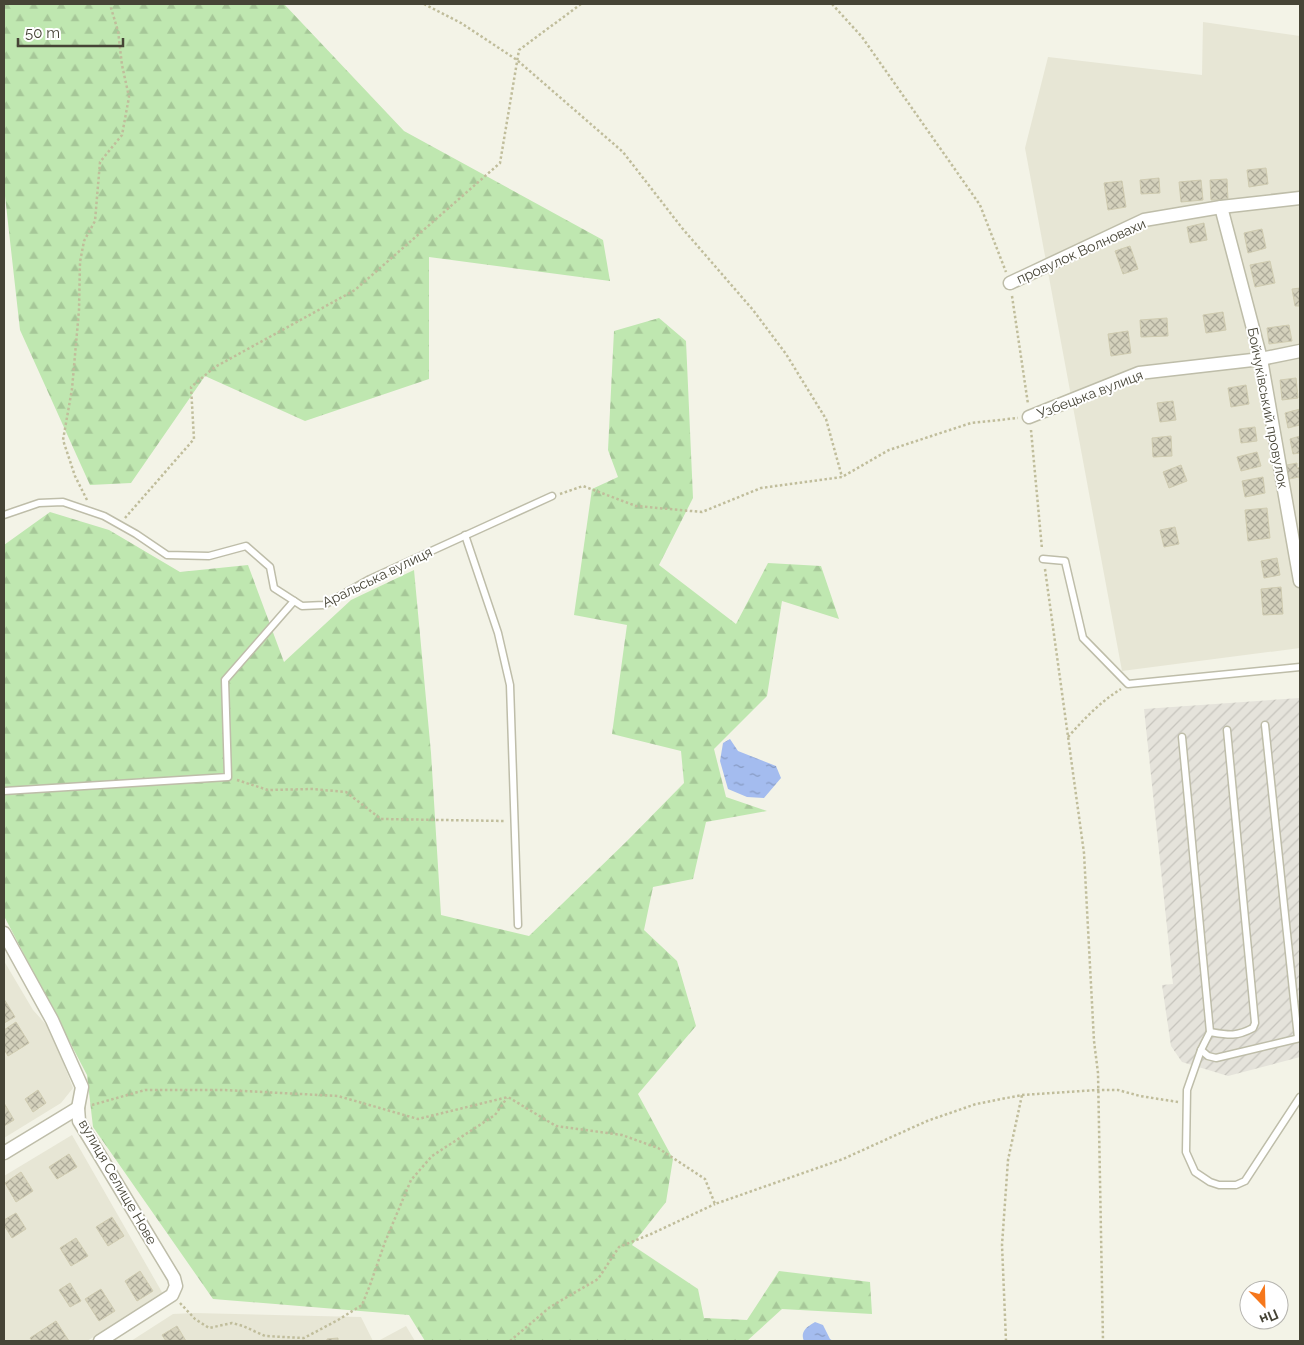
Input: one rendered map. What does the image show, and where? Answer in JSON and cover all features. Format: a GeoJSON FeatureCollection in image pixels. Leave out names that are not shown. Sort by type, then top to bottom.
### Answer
{"type":"FeatureCollection","features":[{"type":"Feature","properties":{"kind":"street","name":"провулок Волновахи"},"geometry":{"type":"LineString","coordinates":[[1010,283],[1144,220],[1221,207],[1300,198]]}},
{"type":"Feature","properties":{"kind":"street","name":"Бойчуківський провулок"},"geometry":{"type":"LineString","coordinates":[[1221,207],[1261,359],[1300,581]]}},
{"type":"Feature","properties":{"kind":"street","name":"Узбецька вулиця"},"geometry":{"type":"LineString","coordinates":[[1029,417],[1139,373],[1261,359],[1300,351]]}},
{"type":"Feature","properties":{"kind":"street","name":"вулиця Селище Нове"},"geometry":{"type":"LineString","coordinates":[[4,933],[52,1020],[82,1087],[78,1108],[80,1121],[174,1278],[176,1286],[172,1295]]}},
{"type":"Feature","properties":{"kind":"street"},"geometry":{"type":"LineString","coordinates":[[4,1153],[78,1108]]}},
{"type":"Feature","properties":{"kind":"street"},"geometry":{"type":"LineString","coordinates":[[100,1341],[172,1295]]}},
{"type":"Feature","properties":{"kind":"lane","name":"Аральська вулиця"},"geometry":{"type":"LineString","coordinates":[[4,515],[39,503],[63,502],[93,512],[119,524],[167,555],[209,556],[246,546],[270,567],[274,588],[302,606],[324,605],[370,579],[552,496]]}},
{"type":"Feature","properties":{"kind":"lane"},"geometry":{"type":"LineString","coordinates":[[465,535],[498,633],[510,685],[518,926]]}},
{"type":"Feature","properties":{"kind":"lane"},"geometry":{"type":"LineString","coordinates":[[1043,559],[1065,561],[1084,638],[1128,684],[1300,667]]}},
{"type":"Feature","properties":{"kind":"lane"},"geometry":{"type":"LineString","coordinates":[[4,791],[228,777],[225,680],[294,601]]}},
{"type":"Feature","properties":{"kind":"lane"},"geometry":{"type":"LineString","coordinates":[[1201,1050],[1208,1056],[1216,1058],[1299,1038],[1265,725]]}},
{"type":"Feature","properties":{"kind":"lane"},"geometry":{"type":"LineString","coordinates":[[1210,1032],[1229,1036],[1246,1032],[1253,1028],[1255,1022],[1227,730]]}},
{"type":"Feature","properties":{"kind":"lane"},"geometry":{"type":"LineString","coordinates":[[1182,737],[1210,1032],[1201,1050],[1188,1090],[1186,1152],[1195,1172],[1210,1182],[1219,1185],[1236,1185],[1245,1181],[1300,1097]]}},
{"type":"Feature","properties":{"kind":"path"},"geometry":{"type":"LineString","coordinates":[[93,512],[75,476],[63,440],[72,389],[79,310],[80,262],[84,241],[95,221],[100,162],[122,135],[130,98],[122,65],[118,31],[111,4]]}},
{"type":"Feature","properties":{"kind":"path"},"geometry":{"type":"LineString","coordinates":[[424,4],[461,23],[517,60],[623,152],[682,228],[753,310],[786,354],[826,419],[842,477]]}},
{"type":"Feature","properties":{"kind":"path"},"geometry":{"type":"LineString","coordinates":[[119,524],[194,439],[191,387],[215,367],[355,290],[500,163],[518,50],[581,4]]}},
{"type":"Feature","properties":{"kind":"path"},"geometry":{"type":"LineString","coordinates":[[832,4],[862,38],[980,206],[1010,283],[1029,417],[1043,559],[1084,853],[1094,1041],[1098,1073],[1104,1341]]}},
{"type":"Feature","properties":{"kind":"path"},"geometry":{"type":"LineString","coordinates":[[552,496],[583,486],[636,506],[702,512],[761,488],[842,477],[889,450],[971,423],[1029,417]]}},
{"type":"Feature","properties":{"kind":"path"},"geometry":{"type":"LineString","coordinates":[[1068,737],[1108,697],[1128,684]]}},
{"type":"Feature","properties":{"kind":"path"},"geometry":{"type":"LineString","coordinates":[[228,777],[268,790],[312,789],[346,792],[381,819],[515,822]]}},
{"type":"Feature","properties":{"kind":"path"},"geometry":{"type":"LineString","coordinates":[[78,1108],[145,1090],[225,1090],[338,1096],[418,1119],[508,1097],[556,1126],[622,1135],[658,1148],[705,1179],[715,1204]]}},
{"type":"Feature","properties":{"kind":"path"},"geometry":{"type":"LineString","coordinates":[[510,1341],[550,1307],[598,1279],[619,1247],[715,1204],[842,1159],[927,1121],[976,1104],[1022,1095],[1118,1090],[1140,1096],[1187,1103]]}},
{"type":"Feature","properties":{"kind":"path"},"geometry":{"type":"LineString","coordinates":[[1006,1341],[1002,1245],[1008,1160],[1022,1095]]}},
{"type":"Feature","properties":{"kind":"path"},"geometry":{"type":"LineString","coordinates":[[172,1295],[195,1319],[209,1328],[232,1324],[243,1326],[265,1336],[304,1338],[338,1320],[362,1305],[385,1242],[411,1180],[432,1156],[495,1115],[508,1097]]}},
{"type":"Feature","properties":{"kind":"shaded area"},"geometry":{"type":"Polygon","coordinates":[[[1203,22],[1300,36],[1300,648],[1122,671],[1025,148],[1048,57],[1202,75],[1203,22]]]}},
{"type":"Feature","properties":{"kind":"shaded area"},"geometry":{"type":"Polygon","coordinates":[[[1300,698],[1300,1057],[1228,1076],[1182,1062],[1171,1046],[1162,985],[1173,984],[1144,709],[1300,698]]]}},
{"type":"Feature","properties":{"kind":"shaded area"},"geometry":{"type":"Polygon","coordinates":[[[4,961],[33,1010],[50,1029],[73,1088],[61,1103],[4,1138],[4,961]]]}},
{"type":"Feature","properties":{"kind":"shaded area"},"geometry":{"type":"Polygon","coordinates":[[[72,1135],[163,1294],[87,1341],[4,1341],[4,1176],[72,1135]]]}},
{"type":"Feature","properties":{"kind":"shaded area"},"geometry":{"type":"Polygon","coordinates":[[[173,1314],[361,1317],[373,1341],[131,1341],[173,1314]]]}},
{"type":"Feature","properties":{"kind":"shaded area"},"geometry":{"type":"Polygon","coordinates":[[[406,1326],[415,1341],[378,1341],[406,1326]]]}},
{"type":"Feature","properties":{"kind":"green space"},"geometry":{"type":"Polygon","coordinates":[[[4,4],[284,4],[404,131],[603,240],[610,281],[429,257],[429,379],[305,421],[205,376],[131,483],[90,485],[20,330],[4,187],[4,4]]]}},
{"type":"Feature","properties":{"kind":"green space"},"geometry":{"type":"Polygon","coordinates":[[[659,318],[686,341],[693,498],[659,565],[736,624],[768,563],[821,566],[839,619],[782,601],[767,696],[714,749],[726,797],[767,811],[706,822],[693,879],[653,887],[644,930],[677,961],[696,1026],[638,1094],[673,1159],[666,1202],[632,1245],[698,1289],[704,1318],[747,1320],[779,1271],[870,1282],[872,1314],[782,1309],[747,1341],[425,1341],[409,1315],[213,1299],[93,1127],[87,1075],[4,916],[4,545],[50,512],[109,530],[180,572],[248,565],[284,662],[351,600],[414,570],[431,753],[441,915],[529,936],[684,783],[681,751],[612,734],[627,625],[574,615],[592,489],[618,477],[608,450],[614,331],[659,318]]]}},
{"type":"Feature","properties":{"kind":"water"},"geometry":{"type":"Polygon","coordinates":[[[730,739],[738,751],[776,766],[781,778],[764,798],[747,797],[728,789],[720,761],[723,743],[730,739]]]}},
{"type":"Feature","properties":{"kind":"water"},"geometry":{"type":"Polygon","coordinates":[[[815,1322],[823,1325],[833,1341],[804,1341],[804,1332],[815,1322]]]}},
{"type":"Feature","properties":{"kind":"building"},"geometry":{"type":"Polygon","coordinates":[[[1266,168],[1268,184],[1249,187],[1247,170],[1266,168]]]}},
{"type":"Feature","properties":{"kind":"building"},"geometry":{"type":"Polygon","coordinates":[[[1159,178],[1160,193],[1141,194],[1140,180],[1159,178]]]}},
{"type":"Feature","properties":{"kind":"building"},"geometry":{"type":"Polygon","coordinates":[[[1227,179],[1228,200],[1211,200],[1210,180],[1227,179]]]}},
{"type":"Feature","properties":{"kind":"building"},"geometry":{"type":"Polygon","coordinates":[[[1201,180],[1203,200],[1181,202],[1179,182],[1201,180]]]}},
{"type":"Feature","properties":{"kind":"building"},"geometry":{"type":"Polygon","coordinates":[[[1122,181],[1126,207],[1108,210],[1104,183],[1122,181]]]}},
{"type":"Feature","properties":{"kind":"building"},"geometry":{"type":"Polygon","coordinates":[[[1204,223],[1207,240],[1190,243],[1187,227],[1204,223]]]}},
{"type":"Feature","properties":{"kind":"building"},"geometry":{"type":"Polygon","coordinates":[[[1262,229],[1266,248],[1248,253],[1244,233],[1262,229]]]}},
{"type":"Feature","properties":{"kind":"building"},"geometry":{"type":"Polygon","coordinates":[[[1130,246],[1138,269],[1123,274],[1115,251],[1130,246]]]}},
{"type":"Feature","properties":{"kind":"building"},"geometry":{"type":"Polygon","coordinates":[[[1270,261],[1275,283],[1255,287],[1250,265],[1270,261]]]}},
{"type":"Feature","properties":{"kind":"building"},"geometry":{"type":"Polygon","coordinates":[[[1300,288],[1300,306],[1295,306],[1292,289],[1300,288]]]}},
{"type":"Feature","properties":{"kind":"building"},"geometry":{"type":"Polygon","coordinates":[[[1223,312],[1226,330],[1206,333],[1203,315],[1223,312]]]}},
{"type":"Feature","properties":{"kind":"building"},"geometry":{"type":"Polygon","coordinates":[[[1167,318],[1168,336],[1141,337],[1140,320],[1167,318]]]}},
{"type":"Feature","properties":{"kind":"building"},"geometry":{"type":"Polygon","coordinates":[[[1289,325],[1292,341],[1269,344],[1267,328],[1289,325]]]}},
{"type":"Feature","properties":{"kind":"building"},"geometry":{"type":"Polygon","coordinates":[[[1128,331],[1131,353],[1111,356],[1108,334],[1128,331]]]}},
{"type":"Feature","properties":{"kind":"building"},"geometry":{"type":"Polygon","coordinates":[[[1296,378],[1298,398],[1282,400],[1280,380],[1296,378]]]}},
{"type":"Feature","properties":{"kind":"building"},"geometry":{"type":"Polygon","coordinates":[[[1246,385],[1249,404],[1231,407],[1228,388],[1246,385]]]}},
{"type":"Feature","properties":{"kind":"building"},"geometry":{"type":"Polygon","coordinates":[[[1173,401],[1176,420],[1160,422],[1157,403],[1173,401]]]}},
{"type":"Feature","properties":{"kind":"building"},"geometry":{"type":"Polygon","coordinates":[[[1300,409],[1300,425],[1288,428],[1285,413],[1300,409]]]}},
{"type":"Feature","properties":{"kind":"building"},"geometry":{"type":"Polygon","coordinates":[[[1255,427],[1257,441],[1241,443],[1239,429],[1255,427]]]}},
{"type":"Feature","properties":{"kind":"building"},"geometry":{"type":"Polygon","coordinates":[[[1171,436],[1172,456],[1153,457],[1152,438],[1171,436]]]}},
{"type":"Feature","properties":{"kind":"building"},"geometry":{"type":"Polygon","coordinates":[[[1300,436],[1300,453],[1293,454],[1290,439],[1300,436]]]}},
{"type":"Feature","properties":{"kind":"building"},"geometry":{"type":"Polygon","coordinates":[[[1257,452],[1261,466],[1241,471],[1237,457],[1257,452]]]}},
{"type":"Feature","properties":{"kind":"building"},"geometry":{"type":"Polygon","coordinates":[[[1297,463],[1297,468],[1300,467],[1300,485],[1299,477],[1284,480],[1282,466],[1297,463]]]}},
{"type":"Feature","properties":{"kind":"building"},"geometry":{"type":"Polygon","coordinates":[[[1181,465],[1187,481],[1169,488],[1163,472],[1181,465]]]}},
{"type":"Feature","properties":{"kind":"building"},"geometry":{"type":"Polygon","coordinates":[[[1263,477],[1265,493],[1245,497],[1242,481],[1263,477]]]}},
{"type":"Feature","properties":{"kind":"building"},"geometry":{"type":"Polygon","coordinates":[[[1267,508],[1270,538],[1248,541],[1245,510],[1267,508]]]}},
{"type":"Feature","properties":{"kind":"building"},"geometry":{"type":"Polygon","coordinates":[[[1175,527],[1179,544],[1164,547],[1160,530],[1175,527]]]}},
{"type":"Feature","properties":{"kind":"building"},"geometry":{"type":"Polygon","coordinates":[[[1277,558],[1280,575],[1264,578],[1261,561],[1277,558]]]}},
{"type":"Feature","properties":{"kind":"building"},"geometry":{"type":"Polygon","coordinates":[[[1281,587],[1283,614],[1263,615],[1261,589],[1281,587]]]}},
{"type":"Feature","properties":{"kind":"building"},"geometry":{"type":"Polygon","coordinates":[[[4,999],[15,1017],[4,1023],[4,999]]]}},
{"type":"Feature","properties":{"kind":"building"},"geometry":{"type":"Polygon","coordinates":[[[16,1022],[29,1043],[8,1056],[4,1049],[4,1030],[16,1022]]]}},
{"type":"Feature","properties":{"kind":"building"},"geometry":{"type":"Polygon","coordinates":[[[38,1090],[46,1103],[33,1112],[25,1099],[38,1090]]]}},
{"type":"Feature","properties":{"kind":"building"},"geometry":{"type":"Polygon","coordinates":[[[4,1103],[14,1120],[4,1126],[4,1103]]]}},
{"type":"Feature","properties":{"kind":"building"},"geometry":{"type":"Polygon","coordinates":[[[69,1154],[77,1167],[57,1179],[49,1167],[69,1154]]]}},
{"type":"Feature","properties":{"kind":"building"},"geometry":{"type":"Polygon","coordinates":[[[21,1172],[33,1191],[16,1202],[5,1183],[21,1172]]]}},
{"type":"Feature","properties":{"kind":"building"},"geometry":{"type":"Polygon","coordinates":[[[16,1213],[26,1229],[12,1238],[4,1225],[4,1220],[16,1213]]]}},
{"type":"Feature","properties":{"kind":"building"},"geometry":{"type":"Polygon","coordinates":[[[112,1217],[124,1236],[108,1246],[96,1227],[112,1217]]]}},
{"type":"Feature","properties":{"kind":"building"},"geometry":{"type":"Polygon","coordinates":[[[76,1238],[88,1256],[71,1266],[60,1248],[76,1238]]]}},
{"type":"Feature","properties":{"kind":"building"},"geometry":{"type":"Polygon","coordinates":[[[140,1271],[153,1291],[137,1301],[125,1281],[140,1271]]]}},
{"type":"Feature","properties":{"kind":"building"},"geometry":{"type":"Polygon","coordinates":[[[70,1283],[81,1301],[70,1307],[59,1290],[70,1283]]]}},
{"type":"Feature","properties":{"kind":"building"},"geometry":{"type":"Polygon","coordinates":[[[101,1289],[115,1311],[99,1321],[85,1299],[101,1289]]]}},
{"type":"Feature","properties":{"kind":"building"},"geometry":{"type":"Polygon","coordinates":[[[56,1321],[69,1341],[32,1341],[30,1338],[56,1321]]]}},
{"type":"Feature","properties":{"kind":"building"},"geometry":{"type":"Polygon","coordinates":[[[177,1326],[186,1341],[166,1341],[162,1335],[177,1326]]]}},
{"type":"Feature","properties":{"kind":"building"},"geometry":{"type":"Polygon","coordinates":[[[338,1338],[338,1341],[327,1341],[327,1339],[338,1338]]]}}]}
